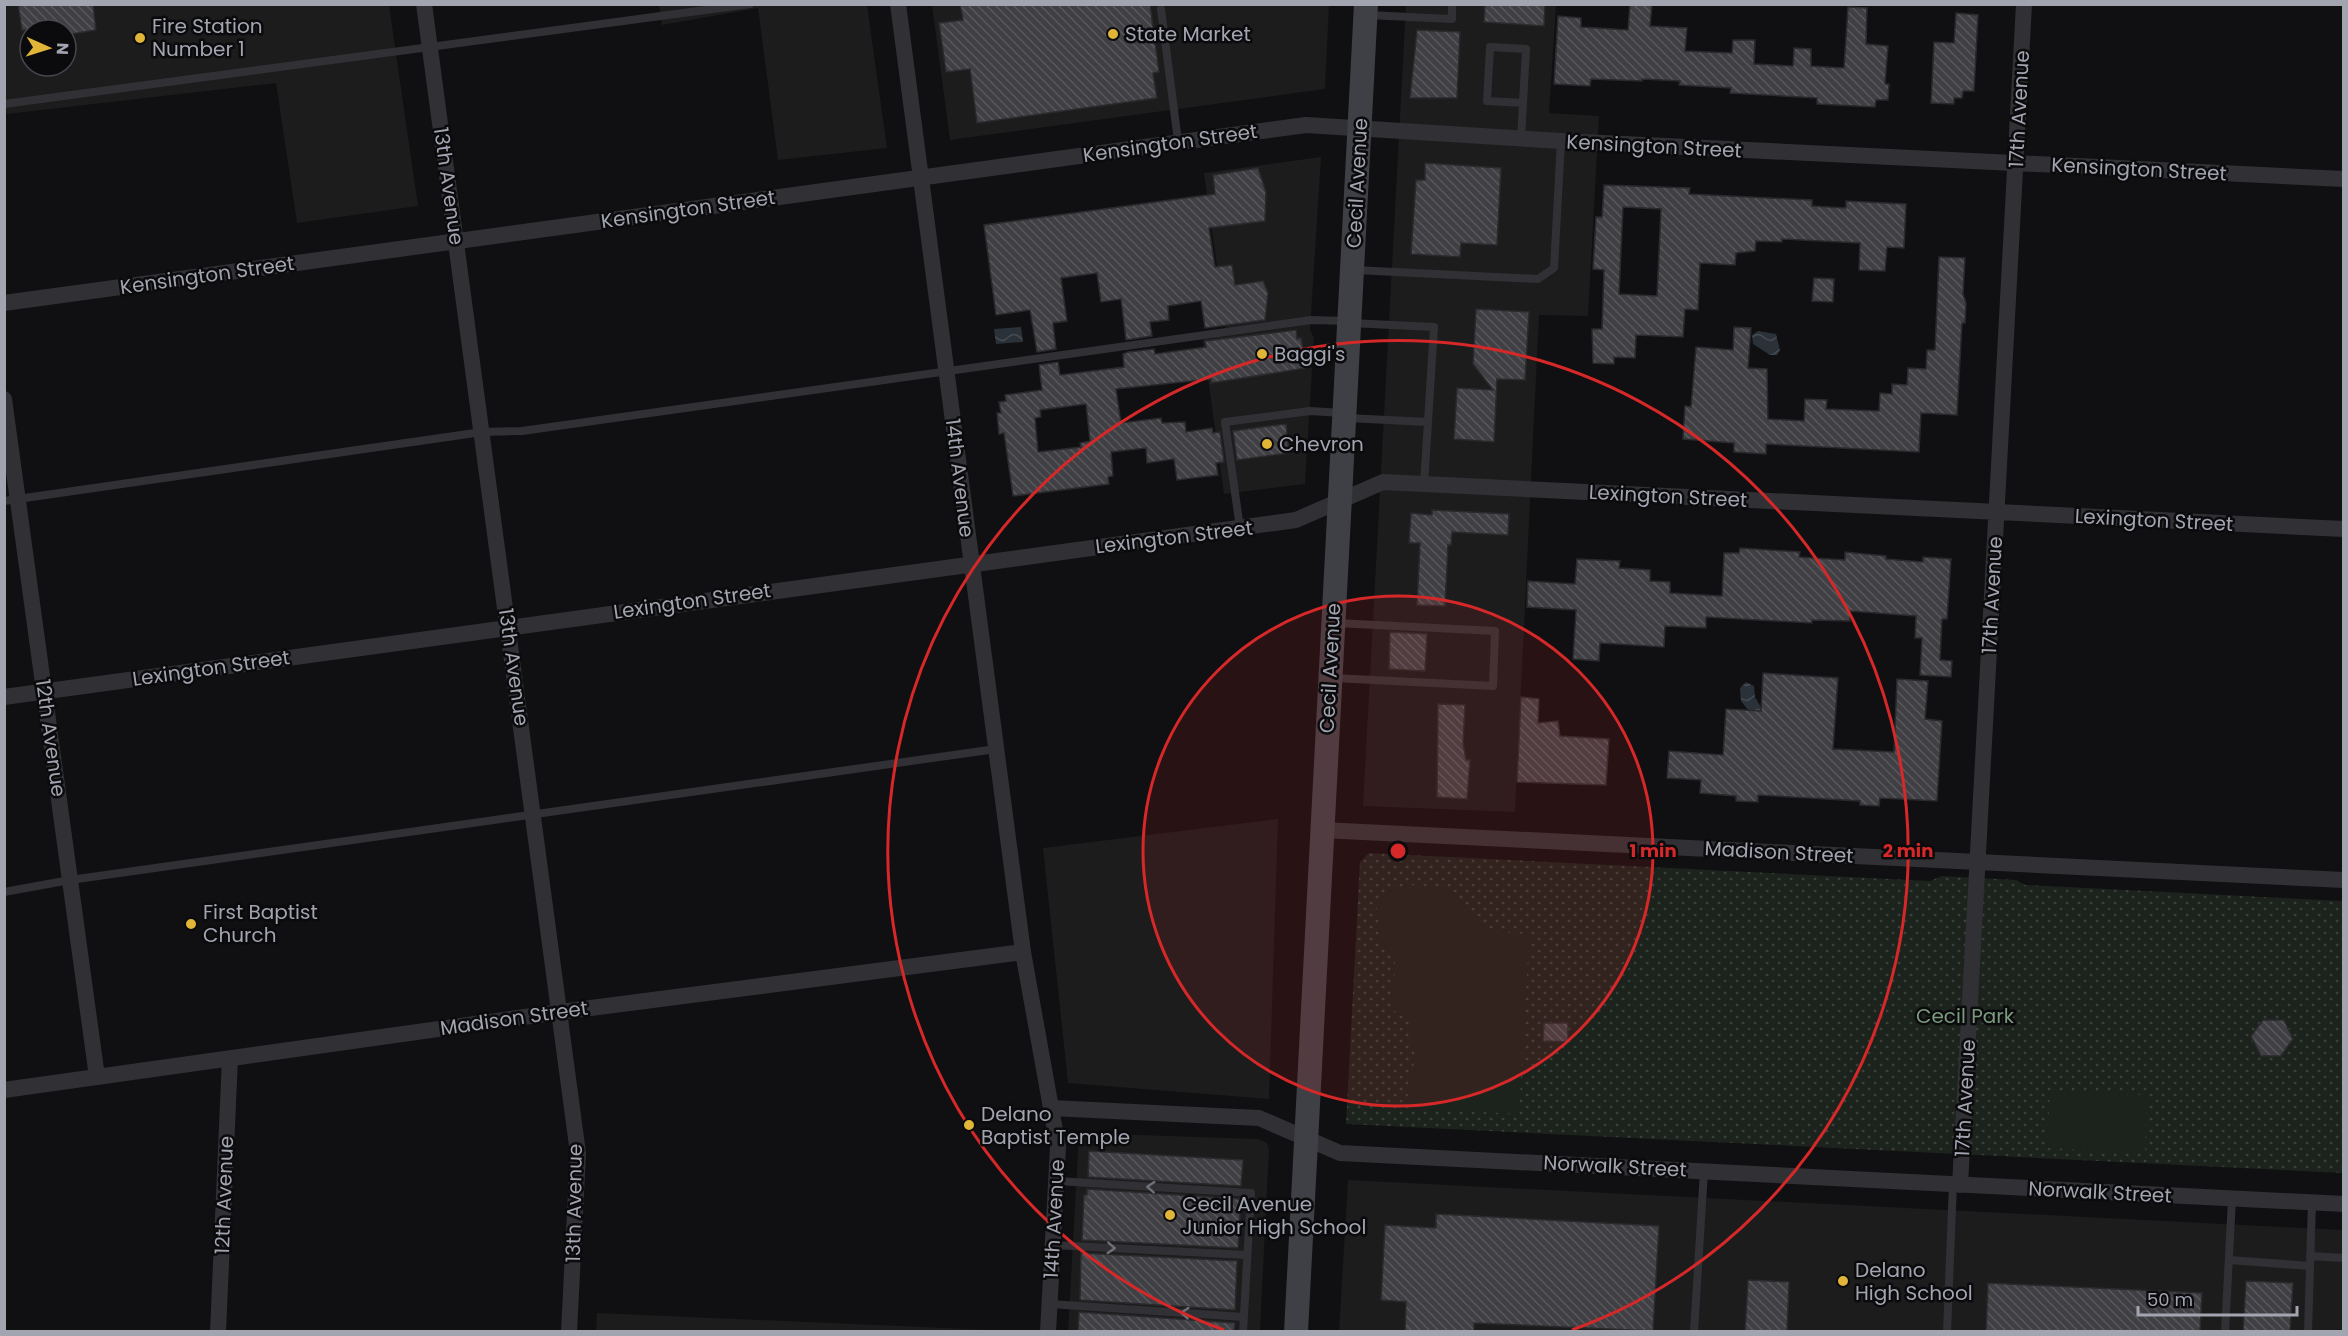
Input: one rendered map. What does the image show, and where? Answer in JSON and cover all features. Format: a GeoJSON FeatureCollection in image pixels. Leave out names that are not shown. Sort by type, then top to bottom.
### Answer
{"type":"FeatureCollection","features":[{"type":"Feature","properties":{"kind":"main road","name":"Cecil Avenue"},"geometry":{"type":"LineString","coordinates":[[1296,1332],[1366,10]]}},
{"type":"Feature","properties":{"kind":"street","name":"13th Avenue"},"geometry":{"type":"LineString","coordinates":[[424,4],[578,1153],[569,1332]]}},
{"type":"Feature","properties":{"kind":"street","name":"14th Avenue"},"geometry":{"type":"LineString","coordinates":[[898,4],[1023,951]]}},
{"type":"Feature","properties":{"kind":"street","name":"17th Avenue"},"geometry":{"type":"LineString","coordinates":[[1956,1184],[1978,862],[2024,4]]}},
{"type":"Feature","properties":{"kind":"street","name":"Kensington Street"},"geometry":{"type":"LineString","coordinates":[[4,303],[1306,125],[1521,139],[2343,179]]}},
{"type":"Feature","properties":{"kind":"street","name":"12th Avenue"},"geometry":{"type":"LineString","coordinates":[[4,399],[11,500],[44,692],[97,1077]]}},
{"type":"Feature","properties":{"kind":"street","name":"Lexington Street"},"geometry":{"type":"LineString","coordinates":[[4,697],[508,626],[1296,520],[1383,482],[2343,530]]}},
{"type":"Feature","properties":{"kind":"street","name":"Madison Street"},"geometry":{"type":"LineString","coordinates":[[1322,830],[2343,880]]}},
{"type":"Feature","properties":{"kind":"street","name":"Madison Street"},"geometry":{"type":"LineString","coordinates":[[4,1090],[560,1012],[1023,951]]}},
{"type":"Feature","properties":{"kind":"street"},"geometry":{"type":"LineString","coordinates":[[1023,951],[1051,1108]]}},
{"type":"Feature","properties":{"kind":"street","name":"12th Avenue"},"geometry":{"type":"LineString","coordinates":[[218,1332],[230,1058]]}},
{"type":"Feature","properties":{"kind":"street","name":"14th Avenue"},"geometry":{"type":"LineString","coordinates":[[1048,1332],[1058,1147],[1051,1108]]}},
{"type":"Feature","properties":{"kind":"street","name":"Norwalk Street"},"geometry":{"type":"LineString","coordinates":[[1051,1108],[1259,1118],[1340,1153],[2343,1204]]}},
{"type":"Feature","properties":{"kind":"lane"},"geometry":{"type":"LineString","coordinates":[[4,104],[750,4]]}},
{"type":"Feature","properties":{"kind":"lane"},"geometry":{"type":"LineString","coordinates":[[1366,10],[1452,19],[1452,4]]}},
{"type":"Feature","properties":{"kind":"lane"},"geometry":{"type":"LineString","coordinates":[[1161,9],[1178,141]]}},
{"type":"Feature","properties":{"kind":"lane"},"geometry":{"type":"LineString","coordinates":[[1521,139],[1523,103],[1526,49],[1490,47],[1487,101],[1523,103]]}},
{"type":"Feature","properties":{"kind":"lane"},"geometry":{"type":"LineString","coordinates":[[1352,269],[1538,279],[1554,268],[1561,141]]}},
{"type":"Feature","properties":{"kind":"lane"},"geometry":{"type":"LineString","coordinates":[[11,500],[482,432],[522,431],[946,369],[1311,320],[1434,327],[1424,484]]}},
{"type":"Feature","properties":{"kind":"lane"},"geometry":{"type":"LineString","coordinates":[[1240,528],[1225,422],[1310,411],[1428,422]]}},
{"type":"Feature","properties":{"kind":"lane"},"geometry":{"type":"LineString","coordinates":[[1330,678],[1493,686],[1495,631],[1333,622]]}},
{"type":"Feature","properties":{"kind":"lane"},"geometry":{"type":"LineString","coordinates":[[4,892],[70,880],[533,813],[996,749]]}},
{"type":"Feature","properties":{"kind":"lane"},"geometry":{"type":"LineString","coordinates":[[1694,1332],[1704,1171]]}},
{"type":"Feature","properties":{"kind":"lane"},"geometry":{"type":"LineString","coordinates":[[1057,1182],[1251,1193],[1243,1332]]}},
{"type":"Feature","properties":{"kind":"lane"},"geometry":{"type":"LineString","coordinates":[[1947,1332],[1956,1184]]}},
{"type":"Feature","properties":{"kind":"lane"},"geometry":{"type":"LineString","coordinates":[[2225,1332],[2232,1199]]}},
{"type":"Feature","properties":{"kind":"lane"},"geometry":{"type":"LineString","coordinates":[[2308,1332],[2312,1203]]}},
{"type":"Feature","properties":{"kind":"lane"},"geometry":{"type":"LineString","coordinates":[[1053,1245],[1247,1255]]}},
{"type":"Feature","properties":{"kind":"lane"},"geometry":{"type":"LineString","coordinates":[[2310,1256],[2343,1258]]}},
{"type":"Feature","properties":{"kind":"lane"},"geometry":{"type":"LineString","coordinates":[[2229,1260],[2310,1266]]}},
{"type":"Feature","properties":{"kind":"lane"},"geometry":{"type":"LineString","coordinates":[[1050,1304],[1244,1317]]}},
{"type":"Feature","properties":{"kind":"shaded area"},"geometry":{"type":"Polygon","coordinates":[[[4,5],[389,5],[418,206],[297,223],[276,83],[7,114],[4,96],[4,5]]]}},
{"type":"Feature","properties":{"kind":"shaded area"},"geometry":{"type":"Polygon","coordinates":[[[659,5],[867,5],[887,148],[778,160],[758,8],[662,25],[659,5]]]}},
{"type":"Feature","properties":{"kind":"shaded area"},"geometry":{"type":"Polygon","coordinates":[[[932,5],[1329,5],[1325,89],[950,140],[932,5]]]}},
{"type":"Feature","properties":{"kind":"shaded area"},"geometry":{"type":"Polygon","coordinates":[[[1406,5],[1556,5],[1549,113],[1599,116],[1588,316],[1539,315],[1515,812],[1363,806],[1406,5]]]}},
{"type":"Feature","properties":{"kind":"shaded area"},"geometry":{"type":"Polygon","coordinates":[[[1321,157],[1310,330],[1314,338],[1305,484],[1224,494],[1202,335],[1226,331],[1204,173],[1321,157]]]}},
{"type":"Feature","properties":{"kind":"shaded area"},"geometry":{"type":"Polygon","coordinates":[[[1278,819],[1269,1099],[1068,1083],[1043,848],[1278,819]]]}},
{"type":"Feature","properties":{"kind":"shaded area","name":"Cecil Avenue Junior High School"},"geometry":{"type":"Polygon","coordinates":[[[1079,1133],[1258,1139],[1267,1143],[1269,1149],[1260,1331],[1068,1332],[1079,1133]]]}},
{"type":"Feature","properties":{"kind":"shaded area","name":"Delano High School"},"geometry":{"type":"Polygon","coordinates":[[[1348,1180],[2343,1230],[2343,1331],[1339,1332],[1348,1180]]]}},
{"type":"Feature","properties":{"kind":"shaded area"},"geometry":{"type":"Polygon","coordinates":[[[597,1313],[1014,1331],[596,1332],[597,1313]]]}},
{"type":"Feature","properties":{"kind":"green space","name":"Cecil Park"},"geometry":{"type":"Polygon","coordinates":[[[1369,853],[1930,881],[1942,876],[2016,880],[2025,885],[2343,901],[2343,1173],[1346,1124],[1360,862],[1369,853]]]}},
{"type":"Feature","properties":{"kind":"green space"},"geometry":{"type":"Polygon","coordinates":[[[1410,885],[1448,888],[1487,931],[1526,934],[1529,938],[1519,1114],[1407,1106],[1409,1077],[1413,1073],[1415,1046],[1411,1041],[1411,1021],[1393,1010],[1395,961],[1382,941],[1376,910],[1387,892],[1410,885]]]}},
{"type":"Feature","properties":{"kind":"green space"},"geometry":{"type":"Polygon","coordinates":[[[2050,1091],[2147,1095],[2145,1153],[2047,1148],[2050,1091]]]}},
{"type":"Feature","properties":{"kind":"water"},"geometry":{"type":"Polygon","coordinates":[[[1021,327],[1023,342],[996,344],[994,329],[1021,327]]]}},
{"type":"Feature","properties":{"kind":"water"},"geometry":{"type":"Polygon","coordinates":[[[1758,331],[1776,334],[1780,350],[1777,355],[1770,355],[1753,344],[1752,335],[1758,331]]]}},
{"type":"Feature","properties":{"kind":"water"},"geometry":{"type":"Polygon","coordinates":[[[1746,682],[1754,686],[1755,697],[1762,709],[1752,715],[1741,701],[1740,688],[1746,682]]]}},
{"type":"Feature","properties":{"kind":"building"},"geometry":{"type":"Polygon","coordinates":[[[18,4],[93,4],[96,30],[78,33],[78,18],[20,18],[18,4]]]}},
{"type":"Feature","properties":{"kind":"building"},"geometry":{"type":"Polygon","coordinates":[[[960,4],[1150,4],[1159,72],[1153,73],[1157,98],[977,123],[970,69],[946,72],[939,23],[963,20],[960,4]]]}},
{"type":"Feature","properties":{"kind":"building"},"geometry":{"type":"Polygon","coordinates":[[[1485,4],[1545,4],[1544,26],[1484,22],[1485,4]]]}},
{"type":"Feature","properties":{"kind":"building"},"geometry":{"type":"Polygon","coordinates":[[[1630,4],[1652,4],[1650,26],[1687,28],[1685,51],[1732,53],[1733,40],[1755,40],[1754,64],[1793,66],[1794,48],[1811,49],[1811,66],[1844,68],[1848,7],[1867,8],[1866,44],[1888,46],[1885,84],[1889,84],[1888,100],[1876,100],[1875,107],[1817,104],[1817,98],[1730,93],[1731,88],[1679,85],[1680,81],[1642,79],[1642,81],[1591,79],[1590,86],[1554,84],[1558,16],[1581,18],[1581,27],[1628,30],[1630,4]]]}},
{"type":"Feature","properties":{"kind":"building"},"geometry":{"type":"Polygon","coordinates":[[[1956,13],[1978,15],[1974,91],[1963,91],[1962,98],[1954,98],[1954,104],[1931,103],[1934,42],[1954,43],[1956,13]]]}},
{"type":"Feature","properties":{"kind":"building"},"geometry":{"type":"Polygon","coordinates":[[[1417,30],[1460,32],[1457,98],[1410,98],[1417,30]]]}},
{"type":"Feature","properties":{"kind":"building"},"geometry":{"type":"Polygon","coordinates":[[[1425,163],[1501,168],[1497,245],[1461,243],[1460,257],[1411,254],[1416,180],[1425,180],[1425,163]]]}},
{"type":"Feature","properties":{"kind":"building"},"geometry":{"type":"Polygon","coordinates":[[[1258,168],[1266,192],[1265,221],[1209,228],[1215,267],[1232,265],[1235,285],[1263,281],[1268,293],[1265,320],[1205,328],[1201,301],[1168,306],[1169,320],[1150,322],[1152,336],[1126,340],[1121,299],[1101,302],[1097,273],[1061,278],[1067,321],[1053,323],[1056,349],[1037,352],[1030,310],[996,315],[984,225],[1215,194],[1213,175],[1258,168]]]}},
{"type":"Feature","properties":{"kind":"building"},"geometry":{"type":"Polygon","coordinates":[[[1604,185],[1690,188],[1689,194],[1812,200],[1812,206],[1846,208],[1846,201],[1906,204],[1904,248],[1887,247],[1885,271],[1859,270],[1860,243],[1782,239],[1782,242],[1756,241],[1755,251],[1736,253],[1735,265],[1700,263],[1698,310],[1685,309],[1683,337],[1636,335],[1635,358],[1614,357],[1614,364],[1593,363],[1592,329],[1602,329],[1604,270],[1593,269],[1596,217],[1602,217],[1604,185]],[[1623,207],[1619,294],[1657,296],[1661,209],[1623,207]]]}},
{"type":"Feature","properties":{"kind":"building"},"geometry":{"type":"Polygon","coordinates":[[[1939,257],[1965,258],[1963,294],[1966,303],[1965,323],[1962,323],[1957,415],[1921,413],[1919,452],[1766,444],[1766,454],[1734,452],[1734,443],[1683,439],[1685,406],[1691,407],[1696,347],[1733,350],[1734,327],[1751,328],[1748,368],[1767,369],[1768,419],[1804,421],[1805,399],[1827,400],[1826,409],[1879,411],[1880,393],[1892,394],[1892,384],[1907,385],[1908,368],[1926,369],[1927,350],[1935,350],[1939,257]]]}},
{"type":"Feature","properties":{"kind":"building"},"geometry":{"type":"Polygon","coordinates":[[[1814,278],[1834,279],[1833,302],[1812,301],[1814,278]]]}},
{"type":"Feature","properties":{"kind":"building"},"geometry":{"type":"Polygon","coordinates":[[[1476,309],[1529,312],[1525,380],[1497,379],[1494,442],[1454,439],[1457,388],[1493,390],[1473,364],[1476,309]]]}},
{"type":"Feature","properties":{"kind":"building"},"geometry":{"type":"Polygon","coordinates":[[[1296,330],[1297,339],[1301,338],[1306,368],[1211,383],[1211,379],[1116,389],[1121,423],[1161,418],[1162,423],[1185,422],[1186,432],[1212,428],[1213,433],[1220,432],[1224,462],[1216,463],[1218,475],[1177,480],[1174,459],[1147,463],[1146,448],[1111,452],[1113,476],[1108,477],[1109,484],[1013,496],[1004,433],[999,434],[997,413],[1001,413],[999,402],[1006,401],[1005,395],[1042,390],[1039,365],[1058,362],[1060,375],[1124,367],[1123,354],[1128,352],[1154,349],[1155,354],[1206,347],[1205,341],[1296,330]],[[1086,404],[1040,410],[1041,417],[1035,418],[1038,452],[1081,447],[1080,443],[1090,441],[1086,404]]]}},
{"type":"Feature","properties":{"kind":"building"},"geometry":{"type":"Polygon","coordinates":[[[1286,424],[1289,453],[1237,460],[1233,431],[1286,424]]]}},
{"type":"Feature","properties":{"kind":"building"},"geometry":{"type":"Polygon","coordinates":[[[1432,510],[1509,514],[1508,535],[1452,532],[1451,545],[1448,545],[1445,606],[1417,605],[1420,543],[1409,543],[1411,513],[1432,515],[1432,510]]]}},
{"type":"Feature","properties":{"kind":"building"},"geometry":{"type":"Polygon","coordinates":[[[1740,548],[1800,552],[1799,557],[1845,560],[1845,552],[1923,562],[1923,557],[1951,559],[1947,619],[1942,619],[1940,660],[1952,661],[1951,677],[1920,675],[1922,638],[1915,638],[1916,616],[1850,611],[1850,621],[1812,620],[1812,623],[1706,617],[1706,628],[1665,626],[1664,647],[1600,643],[1599,661],[1573,659],[1576,610],[1527,607],[1528,581],[1575,584],[1577,559],[1620,561],[1619,568],[1650,570],[1650,581],[1670,582],[1670,593],[1722,596],[1724,553],[1739,553],[1740,548]]]}},
{"type":"Feature","properties":{"kind":"building"},"geometry":{"type":"Polygon","coordinates":[[[1390,632],[1427,634],[1425,671],[1389,669],[1390,632]]]}},
{"type":"Feature","properties":{"kind":"building"},"geometry":{"type":"Polygon","coordinates":[[[1763,673],[1838,678],[1833,749],[1894,752],[1897,679],[1928,681],[1925,719],[1942,721],[1937,801],[1880,798],[1879,806],[1860,805],[1860,801],[1758,795],[1758,802],[1736,801],[1736,796],[1700,793],[1701,780],[1667,778],[1669,751],[1723,755],[1726,709],[1761,711],[1763,673]]]}},
{"type":"Feature","properties":{"kind":"building"},"geometry":{"type":"Polygon","coordinates":[[[1521,697],[1539,699],[1538,723],[1558,721],[1560,736],[1609,739],[1606,785],[1517,782],[1521,697]]]}},
{"type":"Feature","properties":{"kind":"building"},"geometry":{"type":"Polygon","coordinates":[[[1438,704],[1465,705],[1463,743],[1466,760],[1470,760],[1467,799],[1437,797],[1438,704]]]}},
{"type":"Feature","properties":{"kind":"building"},"geometry":{"type":"Polygon","coordinates":[[[2263,1020],[2284,1020],[2293,1039],[2281,1056],[2261,1056],[2251,1036],[2263,1020]]]}},
{"type":"Feature","properties":{"kind":"building"},"geometry":{"type":"Polygon","coordinates":[[[1544,1023],[1568,1023],[1568,1042],[1543,1041],[1544,1023]]]}},
{"type":"Feature","properties":{"kind":"building"},"geometry":{"type":"Polygon","coordinates":[[[1089,1151],[1243,1160],[1241,1186],[1088,1177],[1089,1151]]]}},
{"type":"Feature","properties":{"kind":"building"},"geometry":{"type":"Polygon","coordinates":[[[1087,1189],[1241,1199],[1238,1248],[1082,1240],[1084,1195],[1087,1195],[1087,1189]]]}},
{"type":"Feature","properties":{"kind":"building"},"geometry":{"type":"Polygon","coordinates":[[[1436,1214],[1659,1226],[1653,1331],[1474,1323],[1474,1332],[1405,1332],[1406,1302],[1381,1300],[1385,1225],[1436,1228],[1436,1214]]]}},
{"type":"Feature","properties":{"kind":"building"},"geometry":{"type":"Polygon","coordinates":[[[1081,1253],[1237,1261],[1235,1310],[1080,1300],[1081,1253]]]}},
{"type":"Feature","properties":{"kind":"building"},"geometry":{"type":"Polygon","coordinates":[[[1748,1280],[1789,1282],[1787,1332],[1745,1332],[1748,1280]]]}},
{"type":"Feature","properties":{"kind":"building"},"geometry":{"type":"Polygon","coordinates":[[[2246,1281],[2293,1283],[2290,1332],[2243,1332],[2246,1281]]]}},
{"type":"Feature","properties":{"kind":"building"},"geometry":{"type":"Polygon","coordinates":[[[1988,1283],[2202,1293],[2200,1332],[1986,1332],[1988,1283]]]}},
{"type":"Feature","properties":{"kind":"building"},"geometry":{"type":"Polygon","coordinates":[[[1079,1312],[1235,1323],[1234,1332],[1078,1332],[1079,1312]]]}},
{"type":"Feature","properties":{"kind":"place","name":"State Market"},"geometry":{"type":"Point","coordinates":[1113,34]}},
{"type":"Feature","properties":{"kind":"place","name":"Fire Station Number 1"},"geometry":{"type":"Point","coordinates":[140,38]}},
{"type":"Feature","properties":{"kind":"place","name":"Baggi's"},"geometry":{"type":"Point","coordinates":[1262,354]}},
{"type":"Feature","properties":{"kind":"place","name":"Chevron"},"geometry":{"type":"Point","coordinates":[1267,444]}},
{"type":"Feature","properties":{"kind":"place","name":"First Baptist Church"},"geometry":{"type":"Point","coordinates":[191,924]}},
{"type":"Feature","properties":{"kind":"place","name":"Delano Baptist Temple"},"geometry":{"type":"Point","coordinates":[969,1125]}},
{"type":"Feature","properties":{"kind":"place","name":"Cecil Avenue Junior High School"},"geometry":{"type":"Point","coordinates":[1170,1215]}},
{"type":"Feature","properties":{"kind":"place","name":"Delano High School"},"geometry":{"type":"Point","coordinates":[1843,1281]}}]}
